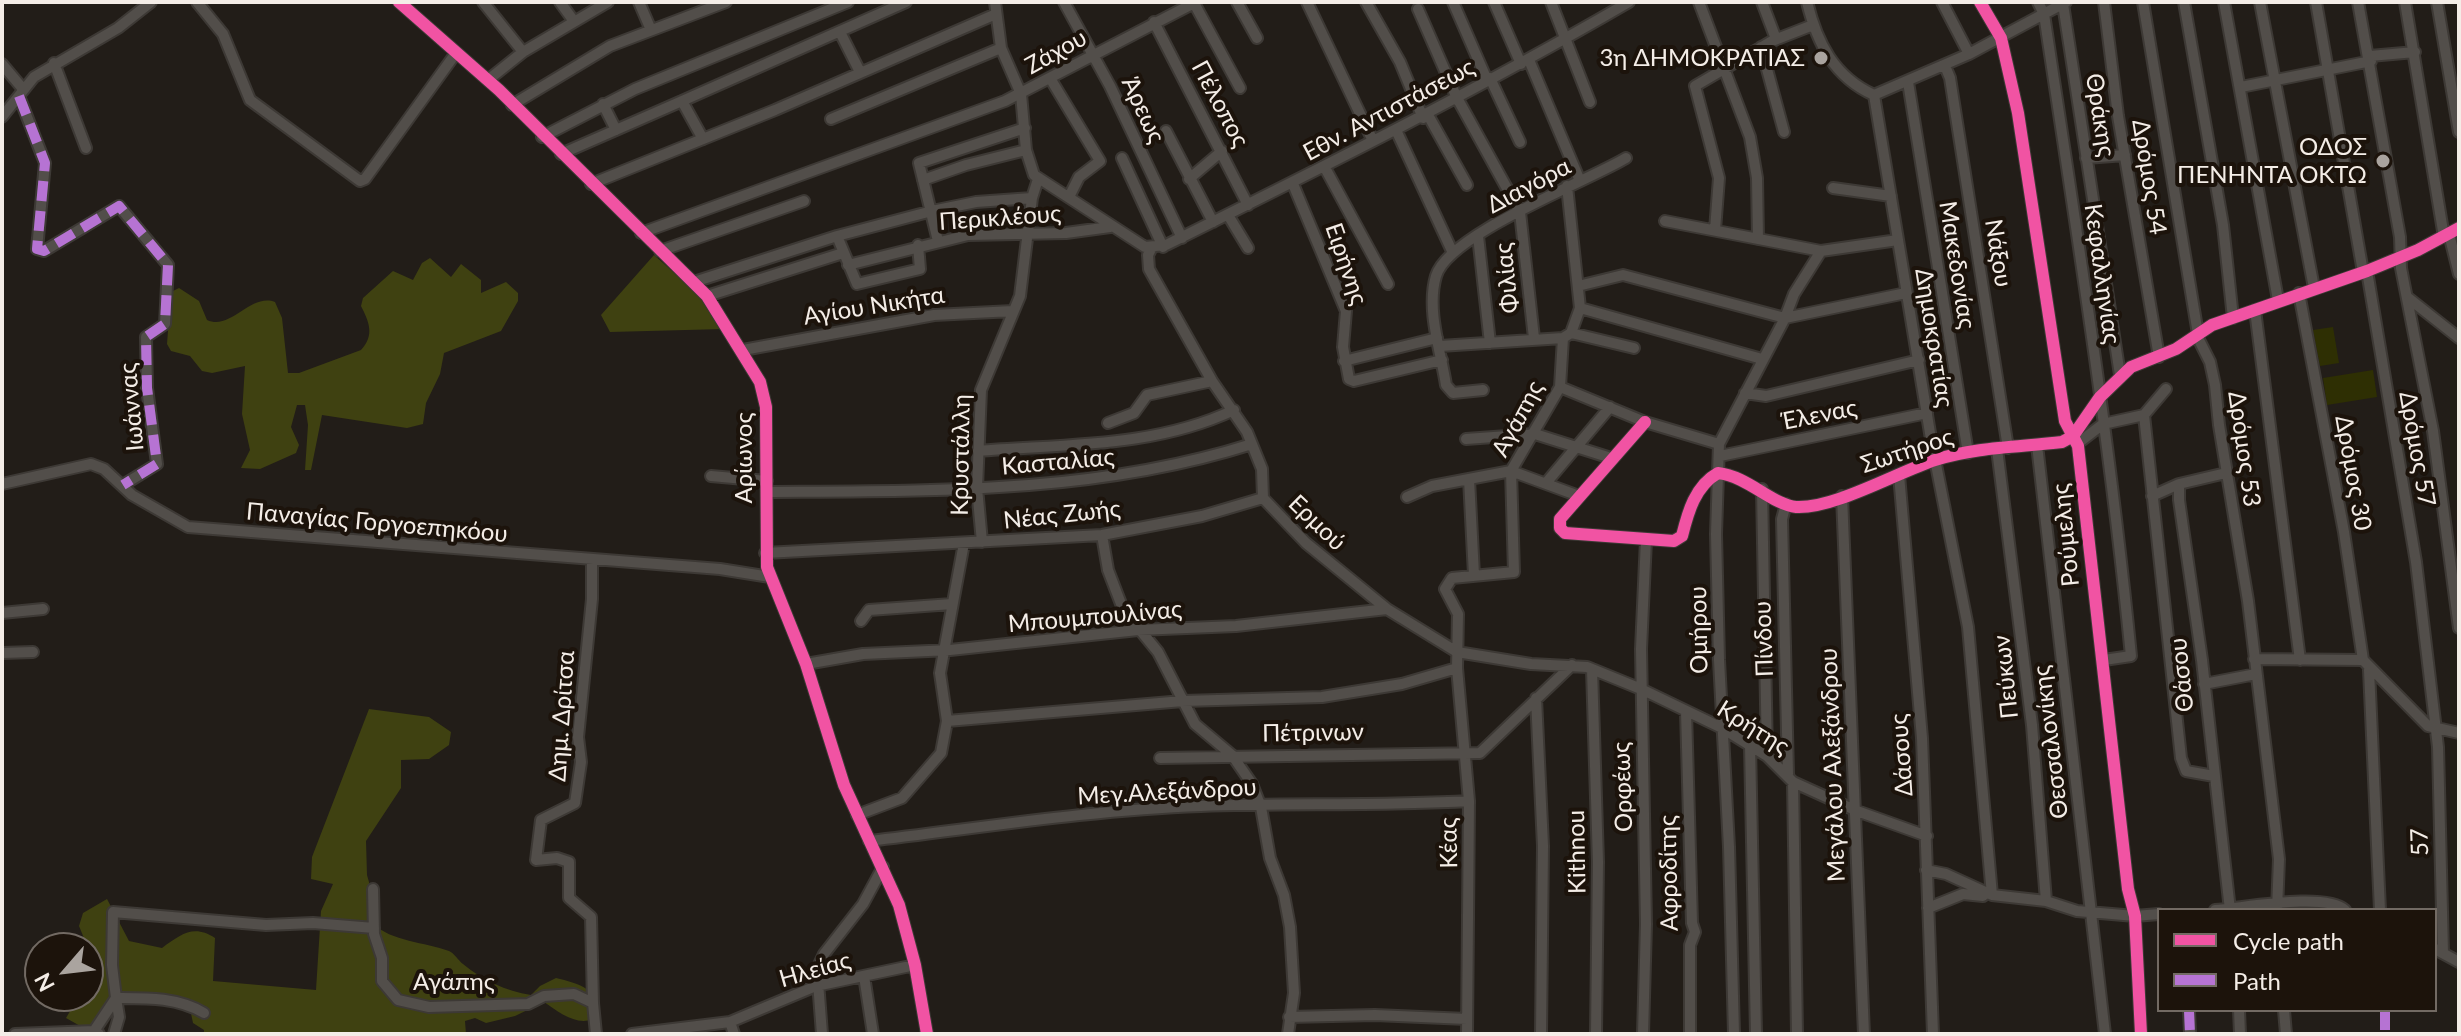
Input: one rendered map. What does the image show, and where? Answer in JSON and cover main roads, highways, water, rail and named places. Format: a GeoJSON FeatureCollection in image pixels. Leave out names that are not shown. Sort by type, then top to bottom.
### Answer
{"type":"FeatureCollection","features":[{"type":"Feature","properties":{"kind":"place","name":"3η ΔΗΜΟΚΡΑΤΙΑΣ"},"geometry":{"type":"Point","coordinates":[1821,58]}},
{"type":"Feature","properties":{"kind":"place","name":"ΟΔΟΣ ΠΕΝΗΝΤΑ ΟΚΤΩ"},"geometry":{"type":"Point","coordinates":[2383,161]}}]}
